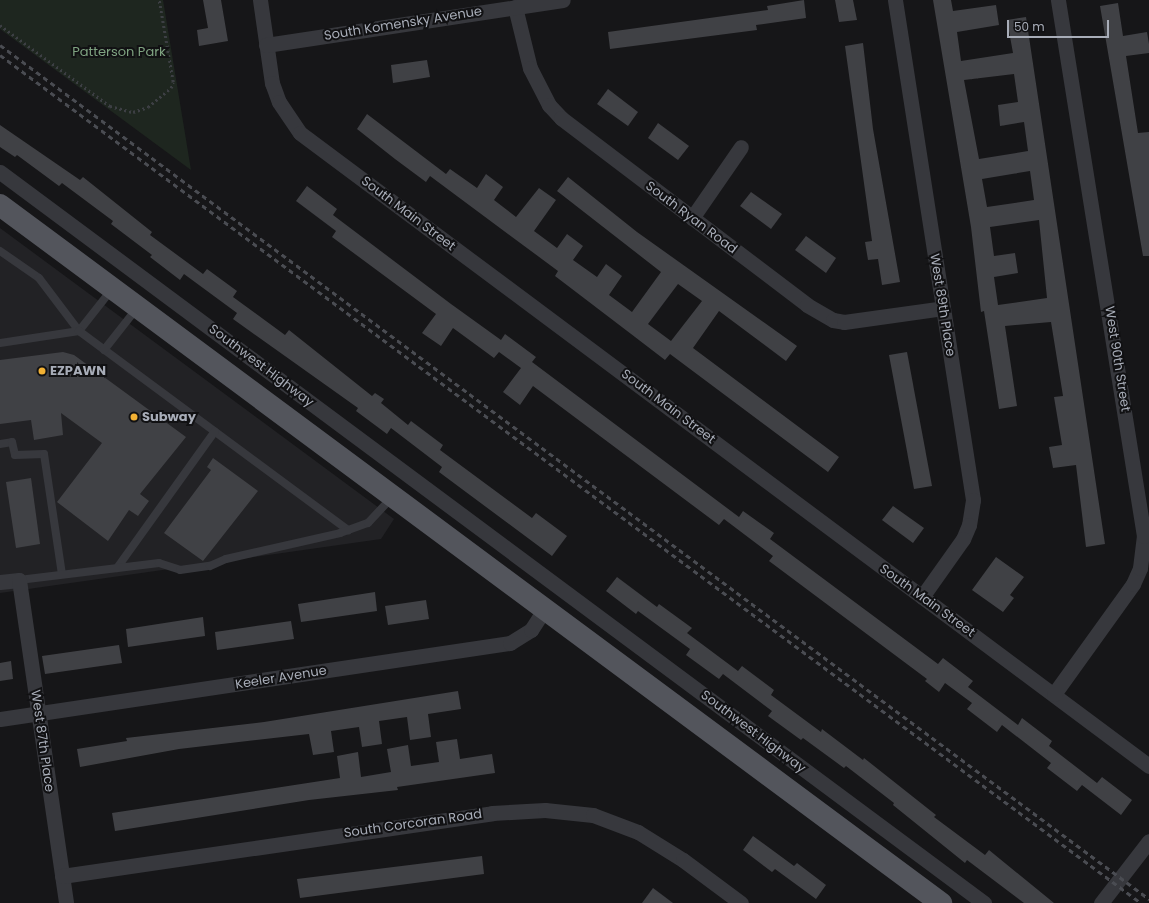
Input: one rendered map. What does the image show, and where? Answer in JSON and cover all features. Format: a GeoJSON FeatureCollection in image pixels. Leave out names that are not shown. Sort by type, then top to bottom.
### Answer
{"type":"FeatureCollection","features":[{"type":"Feature","properties":{"kind":"main road","name":"Southwest Highway"},"geometry":{"type":"LineString","coordinates":[[0,205],[546,607],[941,903]]}},
{"type":"Feature","properties":{"kind":"street","name":"South Main Street"},"geometry":{"type":"LineString","coordinates":[[260,0],[272,83],[279,102],[300,133],[1149,766]]}},
{"type":"Feature","properties":{"kind":"street","name":"South Komensky Avenue"},"geometry":{"type":"LineString","coordinates":[[266,45],[563,0]]}},
{"type":"Feature","properties":{"kind":"street","name":"West 89th Place"},"geometry":{"type":"LineString","coordinates":[[895,0],[943,308],[972,511],[964,539],[922,597]]}},
{"type":"Feature","properties":{"kind":"street","name":"West 90th Street"},"geometry":{"type":"LineString","coordinates":[[1054,694],[1133,584],[1140,568],[1144,536],[1058,0]]}},
{"type":"Feature","properties":{"kind":"street","name":"South Ryan Road"},"geometry":{"type":"LineString","coordinates":[[515,7],[530,68],[550,105],[576,132],[807,305],[833,320],[858,321],[943,308]]}},
{"type":"Feature","properties":{"kind":"street"},"geometry":{"type":"LineString","coordinates":[[692,218],[741,147]]}},
{"type":"Feature","properties":{"kind":"street","name":"Southwest Highway"},"geometry":{"type":"LineString","coordinates":[[0,172],[984,903]]}},
{"type":"Feature","properties":{"kind":"street"},"geometry":{"type":"LineString","coordinates":[[508,580],[522,561]]}},
{"type":"Feature","properties":{"kind":"street"},"geometry":{"type":"LineString","coordinates":[[0,580],[19,580]]}},
{"type":"Feature","properties":{"kind":"street","name":"West 87th Place"},"geometry":{"type":"LineString","coordinates":[[19,580],[66,903]]}},
{"type":"Feature","properties":{"kind":"street","name":"Keeler Avenue"},"geometry":{"type":"LineString","coordinates":[[0,719],[510,643],[530,630],[546,607]]}},
{"type":"Feature","properties":{"kind":"street","name":"South Corcoran Road"},"geometry":{"type":"LineString","coordinates":[[62,876],[492,813],[546,810],[593,815],[638,832],[683,860],[741,903]]}},
{"type":"Feature","properties":{"kind":"street"},"geometry":{"type":"LineString","coordinates":[[1101,903],[1149,841]]}},
{"type":"Feature","properties":{"kind":"lane"},"geometry":{"type":"LineString","coordinates":[[0,251],[39,278],[79,331],[348,530]]}},
{"type":"Feature","properties":{"kind":"lane"},"geometry":{"type":"LineString","coordinates":[[0,342],[79,331],[113,288]]}},
{"type":"Feature","properties":{"kind":"lane"},"geometry":{"type":"LineString","coordinates":[[104,350],[138,306]]}},
{"type":"Feature","properties":{"kind":"lane"},"geometry":{"type":"LineString","coordinates":[[117,568],[215,431]]}},
{"type":"Feature","properties":{"kind":"lane"},"geometry":{"type":"LineString","coordinates":[[0,444],[12,442],[15,456],[44,454],[62,574]]}},
{"type":"Feature","properties":{"kind":"lane"},"geometry":{"type":"LineString","coordinates":[[19,580],[159,563],[180,570],[210,566],[226,559],[348,530],[368,522],[394,495]]}},
{"type":"Feature","properties":{"kind":"path"},"geometry":{"type":"LineString","coordinates":[[0,25],[110,106],[133,112],[148,107],[166,93],[173,82],[159,0]]}},
{"type":"Feature","properties":{"kind":"shaded area"},"geometry":{"type":"Polygon","coordinates":[[[0,228],[394,519],[381,539],[0,593],[0,228]]]}},
{"type":"Feature","properties":{"kind":"green space","name":"Patterson Park"},"geometry":{"type":"Polygon","coordinates":[[[0,0],[163,0],[191,170],[0,29],[0,0]]]}},
{"type":"Feature","properties":{"kind":"building"},"geometry":{"type":"Polygon","coordinates":[[[203,0],[221,0],[228,41],[199,46],[197,30],[208,28],[203,0]]]}},
{"type":"Feature","properties":{"kind":"building"},"geometry":{"type":"Polygon","coordinates":[[[804,0],[806,18],[756,25],[757,30],[610,49],[608,32],[768,10],[767,6],[804,0]]]}},
{"type":"Feature","properties":{"kind":"building"},"geometry":{"type":"Polygon","coordinates":[[[835,0],[853,0],[857,20],[839,22],[835,0]]]}},
{"type":"Feature","properties":{"kind":"building"},"geometry":{"type":"Polygon","coordinates":[[[933,0],[951,0],[953,11],[996,5],[999,25],[957,32],[961,61],[1013,53],[1007,20],[1026,17],[1105,544],[1086,547],[1076,465],[1053,468],[1049,447],[1062,445],[1054,397],[1063,396],[1051,322],[1005,326],[1017,406],[999,409],[984,311],[981,312],[971,227],[933,0]],[[1014,74],[964,80],[979,159],[1028,151],[1024,122],[1000,126],[998,105],[1018,102],[1014,74]],[[1030,171],[982,179],[987,207],[1034,200],[1030,171]],[[1039,220],[990,227],[994,256],[1015,253],[1018,273],[994,277],[998,305],[1047,298],[1039,220]]]}},
{"type":"Feature","properties":{"kind":"building"},"geometry":{"type":"Polygon","coordinates":[[[1118,3],[1123,36],[1147,32],[1149,44],[1149,53],[1126,56],[1138,133],[1149,132],[1149,256],[1143,256],[1100,6],[1118,3]]]}},
{"type":"Feature","properties":{"kind":"building"},"geometry":{"type":"Polygon","coordinates":[[[863,43],[873,129],[900,282],[882,285],[878,259],[868,260],[865,242],[872,241],[845,46],[863,43]]]}},
{"type":"Feature","properties":{"kind":"building"},"geometry":{"type":"Polygon","coordinates":[[[427,60],[430,77],[393,83],[391,65],[427,60]]]}},
{"type":"Feature","properties":{"kind":"building"},"geometry":{"type":"Polygon","coordinates":[[[608,89],[638,112],[628,126],[597,104],[608,89]]]}},
{"type":"Feature","properties":{"kind":"building"},"geometry":{"type":"Polygon","coordinates":[[[367,114],[446,174],[450,169],[477,188],[486,174],[503,187],[494,200],[516,217],[539,188],[556,200],[534,231],[557,248],[567,234],[583,246],[573,260],[597,277],[606,264],[622,276],[609,295],[632,312],[661,272],[557,191],[568,177],[637,232],[797,346],[786,361],[719,311],[693,348],[839,457],[828,472],[670,354],[665,360],[555,276],[558,271],[430,176],[426,182],[357,129],[367,114]],[[678,284],[648,324],[671,341],[702,301],[678,284]]]}},
{"type":"Feature","properties":{"kind":"building"},"geometry":{"type":"Polygon","coordinates":[[[658,123],[689,146],[678,160],[648,138],[658,123]]]}},
{"type":"Feature","properties":{"kind":"building"},"geometry":{"type":"Polygon","coordinates":[[[0,125],[80,180],[83,177],[152,232],[150,235],[203,274],[207,269],[237,291],[233,297],[285,335],[289,330],[372,396],[375,393],[384,399],[381,403],[408,425],[411,421],[443,445],[440,450],[532,518],[536,513],[567,536],[552,556],[439,472],[442,467],[391,428],[387,434],[356,411],[358,408],[233,319],[237,313],[184,274],[180,280],[150,257],[152,255],[111,224],[113,221],[62,183],[59,186],[17,155],[15,157],[0,147],[0,125]]]}},
{"type":"Feature","properties":{"kind":"building"},"geometry":{"type":"Polygon","coordinates":[[[307,186],[337,209],[333,215],[451,304],[501,340],[505,334],[536,357],[532,362],[739,517],[743,511],[774,533],[770,539],[938,664],[943,658],[973,681],[968,687],[1018,725],[1022,718],[1052,741],[1049,746],[1097,783],[1102,777],[1132,800],[1121,815],[1082,785],[1077,791],[1047,768],[1051,763],[1002,725],[997,732],[967,709],[972,703],[945,683],[939,692],[925,681],[927,679],[769,561],[773,556],[724,519],[719,525],[533,386],[520,405],[503,392],[521,368],[499,352],[494,358],[453,328],[441,346],[422,333],[436,314],[332,237],[336,231],[296,201],[307,186]]]}},
{"type":"Feature","properties":{"kind":"building"},"geometry":{"type":"Polygon","coordinates":[[[751,192],[782,214],[771,229],[740,206],[751,192]]]}},
{"type":"Feature","properties":{"kind":"building"},"geometry":{"type":"Polygon","coordinates":[[[806,236],[836,258],[826,273],[795,250],[806,236]]]}},
{"type":"Feature","properties":{"kind":"building"},"geometry":{"type":"Polygon","coordinates":[[[63,352],[74,355],[186,437],[140,494],[149,501],[138,516],[129,510],[108,541],[57,502],[102,443],[61,413],[63,435],[34,440],[31,420],[0,424],[0,360],[63,352]]]}},
{"type":"Feature","properties":{"kind":"building"},"geometry":{"type":"Polygon","coordinates":[[[907,352],[932,486],[914,489],[889,355],[907,352]]]}},
{"type":"Feature","properties":{"kind":"building"},"geometry":{"type":"Polygon","coordinates":[[[213,458],[258,491],[203,561],[164,533],[211,470],[207,467],[213,458]]]}},
{"type":"Feature","properties":{"kind":"building"},"geometry":{"type":"Polygon","coordinates":[[[31,478],[40,544],[16,548],[6,482],[31,478]]]}},
{"type":"Feature","properties":{"kind":"building"},"geometry":{"type":"Polygon","coordinates":[[[893,506],[924,528],[913,543],[882,520],[893,506]]]}},
{"type":"Feature","properties":{"kind":"building"},"geometry":{"type":"Polygon","coordinates":[[[996,557],[1024,577],[1010,595],[1014,598],[1003,612],[972,590],[996,557]]]}},
{"type":"Feature","properties":{"kind":"building"},"geometry":{"type":"Polygon","coordinates":[[[617,577],[657,607],[659,604],[692,628],[687,633],[738,671],[742,666],[774,690],[771,695],[821,732],[822,729],[863,760],[864,758],[936,815],[934,817],[985,855],[989,850],[1054,903],[1024,903],[967,860],[965,863],[893,805],[894,803],[846,766],[844,768],[803,738],[801,740],[768,716],[772,711],[723,674],[719,679],[686,655],[690,649],[638,611],[636,614],[606,591],[617,577]]]}},
{"type":"Feature","properties":{"kind":"building"},"geometry":{"type":"Polygon","coordinates":[[[375,592],[377,611],[301,622],[298,604],[375,592]]]}},
{"type":"Feature","properties":{"kind":"building"},"geometry":{"type":"Polygon","coordinates":[[[426,600],[429,619],[388,625],[385,606],[426,600]]]}},
{"type":"Feature","properties":{"kind":"building"},"geometry":{"type":"Polygon","coordinates":[[[203,617],[205,636],[128,647],[126,629],[203,617]]]}},
{"type":"Feature","properties":{"kind":"building"},"geometry":{"type":"Polygon","coordinates":[[[291,621],[294,639],[217,650],[215,632],[291,621]]]}},
{"type":"Feature","properties":{"kind":"building"},"geometry":{"type":"Polygon","coordinates":[[[119,645],[122,663],[45,674],[42,656],[119,645]]]}},
{"type":"Feature","properties":{"kind":"building"},"geometry":{"type":"Polygon","coordinates":[[[11,661],[13,679],[0,681],[0,663],[11,661]]]}},
{"type":"Feature","properties":{"kind":"building"},"geometry":{"type":"Polygon","coordinates":[[[458,691],[461,709],[428,714],[431,737],[410,740],[407,717],[379,721],[382,744],[362,747],[359,727],[331,731],[334,752],[313,755],[309,734],[179,749],[80,767],[77,749],[127,741],[126,738],[264,722],[458,691]]]}},
{"type":"Feature","properties":{"kind":"building"},"geometry":{"type":"Polygon","coordinates":[[[457,739],[460,759],[492,754],[495,773],[397,787],[398,790],[309,800],[115,831],[112,813],[340,778],[337,756],[358,752],[361,777],[391,772],[387,749],[408,745],[411,766],[439,762],[436,742],[457,739]]]}},
{"type":"Feature","properties":{"kind":"building"},"geometry":{"type":"Polygon","coordinates":[[[753,836],[794,866],[797,863],[826,885],[816,899],[775,869],[772,872],[743,850],[753,836]]]}},
{"type":"Feature","properties":{"kind":"building"},"geometry":{"type":"Polygon","coordinates":[[[482,856],[484,874],[300,898],[297,879],[482,856]]]}},
{"type":"Feature","properties":{"kind":"building"},"geometry":{"type":"Polygon","coordinates":[[[653,888],[673,903],[642,903],[653,888]]]}},
{"type":"Feature","properties":{"kind":"railway"},"geometry":{"type":"LineString","coordinates":[[0,45],[1149,899]]}},
{"type":"Feature","properties":{"kind":"railway"},"geometry":{"type":"LineString","coordinates":[[0,55],[1141,903]]}},
{"type":"Feature","properties":{"kind":"place","name":"EZPAWN"},"geometry":{"type":"Point","coordinates":[42,371]}},
{"type":"Feature","properties":{"kind":"place","name":"Subway"},"geometry":{"type":"Point","coordinates":[134,417]}}]}
